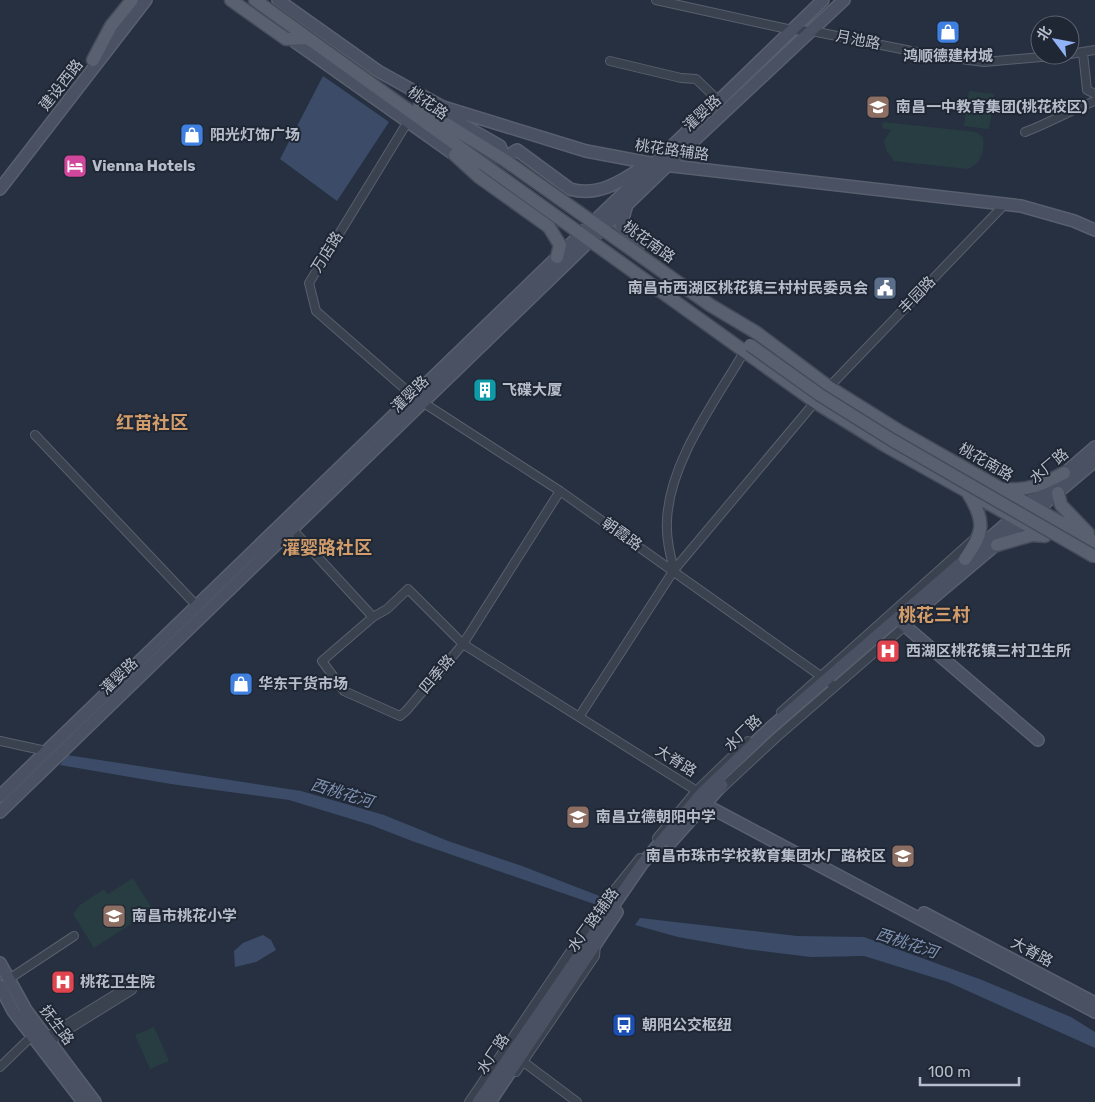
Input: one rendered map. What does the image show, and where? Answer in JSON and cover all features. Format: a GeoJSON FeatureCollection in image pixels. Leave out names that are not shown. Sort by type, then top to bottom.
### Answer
{"type":"FeatureCollection","features":[{"type":"Feature","properties":{"kind":"main road"},"geometry":{"type":"LineString","coordinates":[[93,60],[111,26],[132,0]]}},
{"type":"Feature","properties":{"kind":"main road","name":"建设西路"},"geometry":{"type":"LineString","coordinates":[[0,182],[140,0]]}},
{"type":"Feature","properties":{"kind":"main road","name":"建设西路"},"geometry":{"type":"LineString","coordinates":[[0,189],[146,0]]}},
{"type":"Feature","properties":{"kind":"main road"},"geometry":{"type":"LineString","coordinates":[[232,0],[286,39],[310,34],[500,146],[509,157],[517,150],[570,189],[580,192],[602,189],[619,183],[652,163]]}},
{"type":"Feature","properties":{"kind":"main road","name":"桃花路"},"geometry":{"type":"LineString","coordinates":[[254,0],[310,34],[410,117],[479,160],[587,236]]}},
{"type":"Feature","properties":{"kind":"main road","name":"桃花南路"},"geometry":{"type":"LineString","coordinates":[[269,0],[310,34],[417,106],[509,157],[645,260],[710,306],[757,333],[829,387],[900,432],[1095,541]]}},
{"type":"Feature","properties":{"kind":"main road","name":"桃花路辅路"},"geometry":{"type":"LineString","coordinates":[[278,0],[378,71],[409,90],[443,107],[586,151],[652,163],[1021,206],[1065,218],[1095,230]]}},
{"type":"Feature","properties":{"kind":"main road","name":"灌婴路"},"geometry":{"type":"LineString","coordinates":[[0,812],[423,402],[598,226],[652,163],[823,0]]}},
{"type":"Feature","properties":{"kind":"main road","name":"灌婴路"},"geometry":{"type":"LineString","coordinates":[[598,226],[627,206],[668,165],[844,0]]}},
{"type":"Feature","properties":{"kind":"main road"},"geometry":{"type":"LineString","coordinates":[[291,39],[410,117],[479,177],[549,227],[560,245],[557,257]]}},
{"type":"Feature","properties":{"kind":"main road"},"geometry":{"type":"LineString","coordinates":[[455,155],[479,160]]}},
{"type":"Feature","properties":{"kind":"main road"},"geometry":{"type":"LineString","coordinates":[[627,206],[621,226],[630,242],[645,260]]}},
{"type":"Feature","properties":{"kind":"main road"},"geometry":{"type":"LineString","coordinates":[[587,236],[701,318],[894,438],[1060,535],[1095,548]]}},
{"type":"Feature","properties":{"kind":"main road","name":"灌婴路"},"geometry":{"type":"LineString","coordinates":[[0,796],[557,257],[587,236]]}},
{"type":"Feature","properties":{"kind":"main road"},"geometry":{"type":"LineString","coordinates":[[710,306],[749,347],[815,402],[1095,564]]}},
{"type":"Feature","properties":{"kind":"main road"},"geometry":{"type":"LineString","coordinates":[[749,347],[820,395],[892,440],[1095,557]]}},
{"type":"Feature","properties":{"kind":"main road","name":"水厂路"},"geometry":{"type":"LineString","coordinates":[[901,623],[965,560],[1033,507],[1064,473],[1095,447]]}},
{"type":"Feature","properties":{"kind":"main road","name":"水厂路"},"geometry":{"type":"LineString","coordinates":[[1033,507],[1058,493],[1095,461]]}},
{"type":"Feature","properties":{"kind":"main road"},"geometry":{"type":"LineString","coordinates":[[1001,489],[1022,490],[1037,487],[1064,473]]}},
{"type":"Feature","properties":{"kind":"main road"},"geometry":{"type":"LineString","coordinates":[[965,560],[981,533],[981,521],[976,506],[966,491]]}},
{"type":"Feature","properties":{"kind":"main road"},"geometry":{"type":"LineString","coordinates":[[1058,493],[1064,510],[1095,541]]}},
{"type":"Feature","properties":{"kind":"main road","name":"水厂路"},"geometry":{"type":"LineString","coordinates":[[478,1102],[642,864],[701,797],[769,729],[826,680],[901,623],[996,545],[1018,520]]}},
{"type":"Feature","properties":{"kind":"main road"},"geometry":{"type":"LineString","coordinates":[[996,545],[1032,535],[1048,537]]}},
{"type":"Feature","properties":{"kind":"main road"},"geometry":{"type":"LineString","coordinates":[[901,623],[1038,740]]}},
{"type":"Feature","properties":{"kind":"main road","name":"水厂路"},"geometry":{"type":"LineString","coordinates":[[490,1102],[522,1060],[597,942],[648,868],[701,797]]}},
{"type":"Feature","properties":{"kind":"main road","name":"大脊路"},"geometry":{"type":"LineString","coordinates":[[701,797],[1095,1003]]}},
{"type":"Feature","properties":{"kind":"main road","name":"大脊路"},"geometry":{"type":"LineString","coordinates":[[701,797],[1095,1012]]}},
{"type":"Feature","properties":{"kind":"main road","name":"抚生路"},"geometry":{"type":"LineString","coordinates":[[0,964],[13,1011],[83,1102]]}},
{"type":"Feature","properties":{"kind":"main road","name":"抚生路"},"geometry":{"type":"LineString","coordinates":[[4,982],[95,1102]]}},
{"type":"Feature","properties":{"kind":"street","name":"月池路"},"geometry":{"type":"LineString","coordinates":[[656,0],[792,30],[812,31],[931,55],[984,62],[1030,58]]}},
{"type":"Feature","properties":{"kind":"street"},"geometry":{"type":"LineString","coordinates":[[1080,53],[1095,50]]}},
{"type":"Feature","properties":{"kind":"street"},"geometry":{"type":"LineString","coordinates":[[1083,53],[1087,90],[1095,94]]}},
{"type":"Feature","properties":{"kind":"street"},"geometry":{"type":"LineString","coordinates":[[610,61],[681,78],[696,79],[719,101]]}},
{"type":"Feature","properties":{"kind":"street"},"geometry":{"type":"LineString","coordinates":[[1025,132],[1060,119],[1076,109],[1095,101]]}},
{"type":"Feature","properties":{"kind":"street","name":"万店路"},"geometry":{"type":"LineString","coordinates":[[410,117],[308,283],[316,311],[413,396]]}},
{"type":"Feature","properties":{"kind":"street"},"geometry":{"type":"LineString","coordinates":[[474,131],[481,119]]}},
{"type":"Feature","properties":{"kind":"street","name":"丰园路"},"geometry":{"type":"LineString","coordinates":[[829,387],[1006,204]]}},
{"type":"Feature","properties":{"kind":"street"},"geometry":{"type":"LineString","coordinates":[[674,570],[668,543],[667,521],[675,481],[709,409],[749,347]]}},
{"type":"Feature","properties":{"kind":"street","name":"朝霞路"},"geometry":{"type":"LineString","coordinates":[[413,396],[560,491],[674,570],[826,680]]}},
{"type":"Feature","properties":{"kind":"street"},"geometry":{"type":"LineString","coordinates":[[579,717],[674,570],[815,402]]}},
{"type":"Feature","properties":{"kind":"street"},"geometry":{"type":"LineString","coordinates":[[36,435],[197,606]]}},
{"type":"Feature","properties":{"kind":"street","name":"四季路"},"geometry":{"type":"LineString","coordinates":[[373,617],[322,661],[344,691],[400,716],[463,644],[560,491]]}},
{"type":"Feature","properties":{"kind":"street"},"geometry":{"type":"LineString","coordinates":[[292,529],[373,617]]}},
{"type":"Feature","properties":{"kind":"street"},"geometry":{"type":"LineString","coordinates":[[826,680],[981,533]]}},
{"type":"Feature","properties":{"kind":"street","name":"大脊路"},"geometry":{"type":"LineString","coordinates":[[373,617],[387,609],[408,590],[463,644],[701,797]]}},
{"type":"Feature","properties":{"kind":"street","name":"水厂路辅路"},"geometry":{"type":"LineString","coordinates":[[470,1102],[572,949],[578,943],[590,920],[701,797],[730,782],[901,623]]}},
{"type":"Feature","properties":{"kind":"street"},"geometry":{"type":"LineString","coordinates":[[0,741],[46,751]]}},
{"type":"Feature","properties":{"kind":"street"},"geometry":{"type":"LineString","coordinates":[[4,982],[74,936]]}},
{"type":"Feature","properties":{"kind":"street"},"geometry":{"type":"LineString","coordinates":[[129,986],[132,990],[48,1039],[129,986]]}},
{"type":"Feature","properties":{"kind":"street"},"geometry":{"type":"LineString","coordinates":[[0,1067],[32,1036]]}},
{"type":"Feature","properties":{"kind":"street"},"geometry":{"type":"LineString","coordinates":[[522,1060],[577,1102]]}},
{"type":"Feature","properties":{"kind":"green space"},"geometry":{"type":"Polygon","coordinates":[[[969,91],[994,94],[989,129],[964,126],[969,91]]]}},
{"type":"Feature","properties":{"kind":"green space"},"geometry":{"type":"Polygon","coordinates":[[[883,122],[976,132],[983,137],[983,152],[979,161],[967,169],[894,161],[886,150],[884,141],[891,130],[882,128],[883,122]]]}},
{"type":"Feature","properties":{"kind":"green space"},"geometry":{"type":"Polygon","coordinates":[[[133,878],[153,910],[94,948],[73,914],[80,905],[104,889],[108,894],[133,878]]]}},
{"type":"Feature","properties":{"kind":"green space"},"geometry":{"type":"Polygon","coordinates":[[[154,1027],[169,1061],[150,1069],[135,1035],[154,1027]]]}},
{"type":"Feature","properties":{"kind":"water"},"geometry":{"type":"Polygon","coordinates":[[[323,76],[389,122],[337,201],[280,159],[323,76]]]}},
{"type":"Feature","properties":{"kind":"water"},"geometry":{"type":"Polygon","coordinates":[[[67,755],[301,791],[384,815],[448,841],[522,866],[602,897],[597,905],[371,825],[289,800],[171,784],[60,765],[67,755]]]}},
{"type":"Feature","properties":{"kind":"water"},"geometry":{"type":"Polygon","coordinates":[[[640,918],[797,936],[864,937],[982,980],[1071,1017],[1095,1032],[1095,1048],[948,982],[864,956],[811,957],[746,949],[678,937],[635,925],[640,918]]]}},
{"type":"Feature","properties":{"kind":"water"},"geometry":{"type":"Polygon","coordinates":[[[263,935],[271,940],[276,950],[256,962],[235,967],[234,951],[243,943],[263,935]]]}},
{"type":"Feature","properties":{"kind":"place","name":"鸿顺德建材城"},"geometry":{"type":"Point","coordinates":[948,32]}},
{"type":"Feature","properties":{"kind":"place","name":"南昌一中教育集团(桃花校区)"},"geometry":{"type":"Point","coordinates":[878,107]}},
{"type":"Feature","properties":{"kind":"place","name":"阳光灯饰广场"},"geometry":{"type":"Point","coordinates":[192,135]}},
{"type":"Feature","properties":{"kind":"place","name":"Vienna Hotels"},"geometry":{"type":"Point","coordinates":[75,166]}},
{"type":"Feature","properties":{"kind":"place","name":"南昌市西湖区桃花镇三村村民委员会"},"geometry":{"type":"Point","coordinates":[885,288]}},
{"type":"Feature","properties":{"kind":"place","name":"飞碟大厦"},"geometry":{"type":"Point","coordinates":[485,390]}},
{"type":"Feature","properties":{"kind":"place","name":"西湖区桃花镇三村卫生所"},"geometry":{"type":"Point","coordinates":[888,651]}},
{"type":"Feature","properties":{"kind":"place","name":"华东干货市场"},"geometry":{"type":"Point","coordinates":[241,684]}},
{"type":"Feature","properties":{"kind":"place","name":"南昌立德朝阳中学"},"geometry":{"type":"Point","coordinates":[578,817]}},
{"type":"Feature","properties":{"kind":"place","name":"南昌市珠市学校教育集团水厂路校区"},"geometry":{"type":"Point","coordinates":[903,856]}},
{"type":"Feature","properties":{"kind":"place","name":"南昌市桃花小学"},"geometry":{"type":"Point","coordinates":[114,916]}},
{"type":"Feature","properties":{"kind":"place","name":"桃花卫生院"},"geometry":{"type":"Point","coordinates":[63,982]}},
{"type":"Feature","properties":{"kind":"place","name":"朝阳公交枢纽"},"geometry":{"type":"Point","coordinates":[624,1025]}},
{"type":"Feature","properties":{"kind":"district","name":"红苗社区"},"geometry":{"type":"Point","coordinates":[152,423]}},
{"type":"Feature","properties":{"kind":"district","name":"灌婴路社区"},"geometry":{"type":"Point","coordinates":[327,548]}},
{"type":"Feature","properties":{"kind":"district","name":"桃花三村"},"geometry":{"type":"Point","coordinates":[934,615]}},
{"type":"Feature","properties":{"kind":"water label","name":"西桃花河"},"geometry":{"type":"Point","coordinates":[342,793]}},
{"type":"Feature","properties":{"kind":"water label","name":"西桃花河"},"geometry":{"type":"Point","coordinates":[907,943]}}]}
